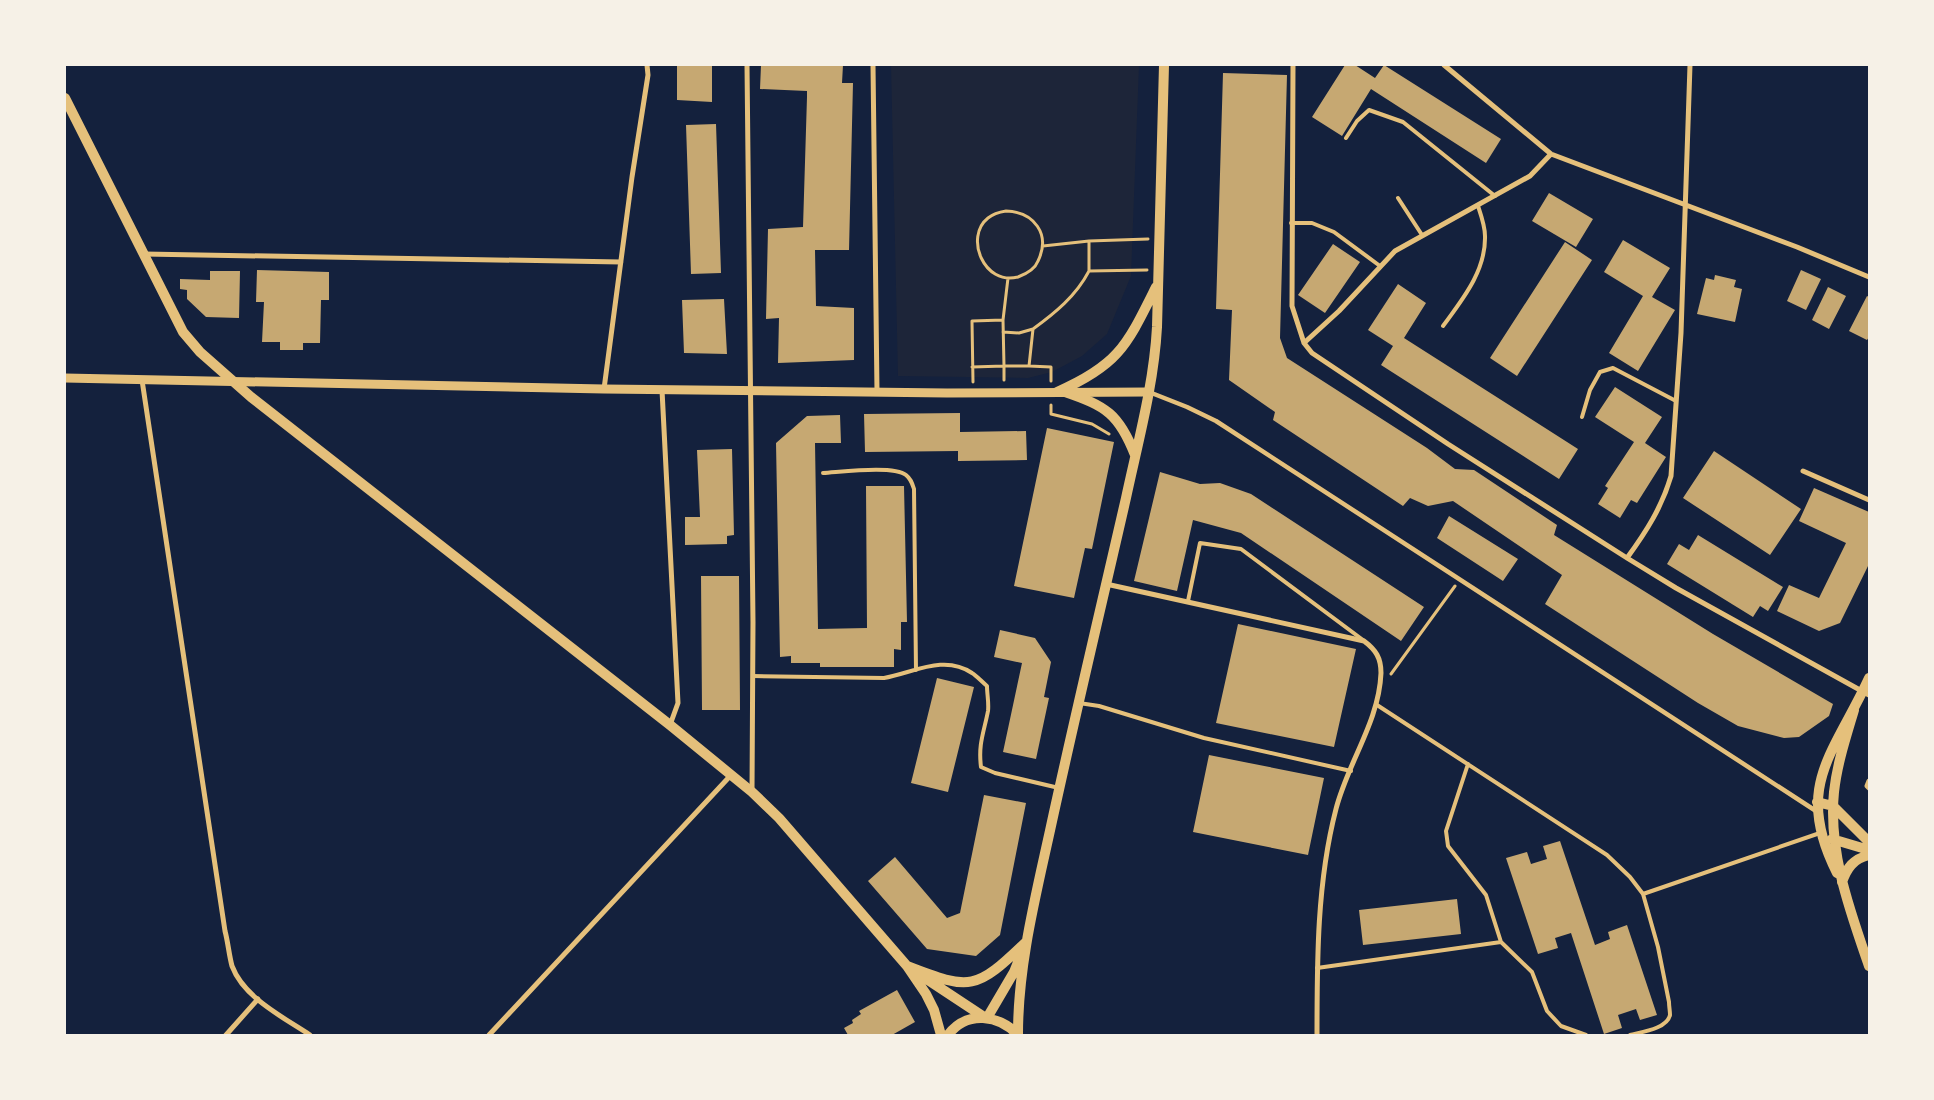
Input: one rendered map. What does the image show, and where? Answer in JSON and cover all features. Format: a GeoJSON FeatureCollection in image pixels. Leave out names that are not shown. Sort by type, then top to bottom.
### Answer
{"type":"FeatureCollection","features":[{"type":"Feature","properties":{"kind":"main road"},"geometry":{"type":"LineString","coordinates":[[1018,1035],[1018,997],[1026,942],[1078,702],[1135,456],[1156,342],[1164,65]]}},
{"type":"Feature","properties":{"kind":"main road"},"geometry":{"type":"LineString","coordinates":[[65,98],[183,332],[200,352],[232,381],[732,774],[752,792],[779,818],[907,966],[926,994],[934,1010],[941,1035]]}},
{"type":"Feature","properties":{"kind":"main road"},"geometry":{"type":"LineString","coordinates":[[1058,392],[1081,381],[1113,359],[1128,341],[1158,284]]}},
{"type":"Feature","properties":{"kind":"main road"},"geometry":{"type":"LineString","coordinates":[[1058,392],[1098,405],[1111,414],[1125,432],[1135,456]]}},
{"type":"Feature","properties":{"kind":"main road"},"geometry":{"type":"LineString","coordinates":[[1869,678],[1866,693],[1831,750],[1823,772],[1816,806],[1820,832],[1829,858],[1842,883],[1869,966]]}},
{"type":"Feature","properties":{"kind":"main road"},"geometry":{"type":"LineString","coordinates":[[1842,883],[1833,806],[1837,771],[1854,710]]}},
{"type":"Feature","properties":{"kind":"main road"},"geometry":{"type":"LineString","coordinates":[[1816,806],[1833,806],[1869,842]]}},
{"type":"Feature","properties":{"kind":"main road"},"geometry":{"type":"LineString","coordinates":[[1820,832],[1836,841],[1869,850]]}},
{"type":"Feature","properties":{"kind":"main road"},"geometry":{"type":"LineString","coordinates":[[1842,883],[1846,871],[1853,862],[1869,856]]}},
{"type":"Feature","properties":{"kind":"main road"},"geometry":{"type":"LineString","coordinates":[[907,966],[948,981],[962,983],[978,981],[991,974],[1026,942]]}},
{"type":"Feature","properties":{"kind":"main road"},"geometry":{"type":"LineString","coordinates":[[986,1018],[1014,972],[1026,942]]}},
{"type":"Feature","properties":{"kind":"main road"},"geometry":{"type":"LineString","coordinates":[[907,966],[986,1018]]}},
{"type":"Feature","properties":{"kind":"main road"},"geometry":{"type":"LineString","coordinates":[[948,1035],[960,1024],[971,1019],[986,1018],[997,1019],[1008,1025],[1018,1035]]}},
{"type":"Feature","properties":{"kind":"street"},"geometry":{"type":"LineString","coordinates":[[604,389],[648,75],[647,65]]}},
{"type":"Feature","properties":{"kind":"street"},"geometry":{"type":"LineString","coordinates":[[747,65],[753,676],[752,792]]}},
{"type":"Feature","properties":{"kind":"street"},"geometry":{"type":"LineString","coordinates":[[873,65],[877,391]]}},
{"type":"Feature","properties":{"kind":"street"},"geometry":{"type":"LineString","coordinates":[[1294,65],[1291,223],[1292,306],[1304,343],[1312,353],[1627,558],[1676,588],[1866,693]]}},
{"type":"Feature","properties":{"kind":"street"},"geometry":{"type":"LineString","coordinates":[[1444,65],[1551,154],[1797,247],[1869,277]]}},
{"type":"Feature","properties":{"kind":"street"},"geometry":{"type":"LineString","coordinates":[[1450,70],[1454,65]]}},
{"type":"Feature","properties":{"kind":"street"},"geometry":{"type":"LineString","coordinates":[[1627,558],[1652,522],[1666,494],[1671,476],[1682,333],[1690,65]]}},
{"type":"Feature","properties":{"kind":"street"},"geometry":{"type":"LineString","coordinates":[[1304,343],[1339,311],[1395,251],[1530,176],[1551,154]]}},
{"type":"Feature","properties":{"kind":"street"},"geometry":{"type":"LineString","coordinates":[[144,254],[621,262]]}},
{"type":"Feature","properties":{"kind":"street"},"geometry":{"type":"LineString","coordinates":[[65,378],[662,390],[973,393],[1148,392],[1187,407],[1216,421],[1460,580],[1816,806]]}},
{"type":"Feature","properties":{"kind":"street"},"geometry":{"type":"LineString","coordinates":[[142,380],[225,931],[232,966],[243,985],[258,999],[310,1035]]}},
{"type":"Feature","properties":{"kind":"street"},"geometry":{"type":"LineString","coordinates":[[662,390],[678,704],[670,725]]}},
{"type":"Feature","properties":{"kind":"street"},"geometry":{"type":"LineString","coordinates":[[1803,471],[1869,500]]}},
{"type":"Feature","properties":{"kind":"street"},"geometry":{"type":"LineString","coordinates":[[1106,584],[1364,641],[1373,648],[1380,661],[1377,705],[1336,808],[1329,842],[1317,968],[1317,1035]]}},
{"type":"Feature","properties":{"kind":"street"},"geometry":{"type":"LineString","coordinates":[[489,1035],[732,774]]}},
{"type":"Feature","properties":{"kind":"street"},"geometry":{"type":"LineString","coordinates":[[1869,781],[1867,786],[1869,788]]}},
{"type":"Feature","properties":{"kind":"street"},"geometry":{"type":"LineString","coordinates":[[226,1035],[258,999]]}},
{"type":"Feature","properties":{"kind":"lane"},"geometry":{"type":"LineString","coordinates":[[1346,138],[1357,121],[1369,110],[1403,122],[1495,196]]}},
{"type":"Feature","properties":{"kind":"lane"},"geometry":{"type":"LineString","coordinates":[[1398,198],[1422,235]]}},
{"type":"Feature","properties":{"kind":"lane"},"geometry":{"type":"LineString","coordinates":[[1443,326],[1462,300],[1478,272],[1485,249],[1485,234],[1478,206]]}},
{"type":"Feature","properties":{"kind":"lane"},"geometry":{"type":"LineString","coordinates":[[1291,223],[1312,223],[1334,232],[1380,266]]}},
{"type":"Feature","properties":{"kind":"lane"},"geometry":{"type":"LineString","coordinates":[[1582,418],[1590,390],[1600,372],[1613,368],[1676,400]]}},
{"type":"Feature","properties":{"kind":"lane"},"geometry":{"type":"LineString","coordinates":[[823,473],[892,470],[905,474],[911,480],[914,489],[916,670]]}},
{"type":"Feature","properties":{"kind":"lane"},"geometry":{"type":"LineString","coordinates":[[1188,602],[1200,543],[1242,550],[1364,641]]}},
{"type":"Feature","properties":{"kind":"lane"},"geometry":{"type":"LineString","coordinates":[[753,676],[884,678],[934,664],[952,665],[971,672],[987,686],[988,710],[981,734],[979,754],[981,767],[994,773],[1059,788]]}},
{"type":"Feature","properties":{"kind":"lane"},"geometry":{"type":"LineString","coordinates":[[1078,702],[1099,706],[1204,738],[1351,770]]}},
{"type":"Feature","properties":{"kind":"lane"},"geometry":{"type":"LineString","coordinates":[[1377,705],[1607,855],[1630,877],[1643,894],[1658,947],[1670,1014],[1667,1022],[1630,1035]]}},
{"type":"Feature","properties":{"kind":"lane"},"geometry":{"type":"LineString","coordinates":[[1468,764],[1446,831],[1448,846],[1486,895],[1501,942],[1532,972],[1547,1011],[1560,1026],[1586,1035]]}},
{"type":"Feature","properties":{"kind":"lane"},"geometry":{"type":"LineString","coordinates":[[1643,894],[1820,832]]}},
{"type":"Feature","properties":{"kind":"lane"},"geometry":{"type":"LineString","coordinates":[[1317,968],[1501,942]]}},
{"type":"Feature","properties":{"kind":"path"},"geometry":{"type":"LineString","coordinates":[[1006,211],[1024,214],[1038,227],[1042,236],[1043,246],[1037,264],[1031,271],[1022,276],[1008,278],[994,274],[982,261],[978,243],[981,225],[988,218],[1006,211]]}},
{"type":"Feature","properties":{"kind":"path"},"geometry":{"type":"LineString","coordinates":[[1043,246],[1089,241],[1159,239]]}},
{"type":"Feature","properties":{"kind":"path"},"geometry":{"type":"LineString","coordinates":[[1003,332],[1019,333],[1033,329],[1057,311],[1081,287],[1089,271],[1089,241]]}},
{"type":"Feature","properties":{"kind":"path"},"geometry":{"type":"LineString","coordinates":[[1089,271],[1158,270]]}},
{"type":"Feature","properties":{"kind":"path"},"geometry":{"type":"LineString","coordinates":[[1003,392],[1003,320],[1008,278]]}},
{"type":"Feature","properties":{"kind":"path"},"geometry":{"type":"LineString","coordinates":[[973,393],[972,321],[1003,320]]}},
{"type":"Feature","properties":{"kind":"path"},"geometry":{"type":"LineString","coordinates":[[1029,366],[1033,329]]}},
{"type":"Feature","properties":{"kind":"path"},"geometry":{"type":"LineString","coordinates":[[972,367],[1051,367],[1058,392],[1050,414],[1092,424],[1114,437]]}},
{"type":"Feature","properties":{"kind":"path"},"geometry":{"type":"LineString","coordinates":[[1379,691],[1460,580]]}},
{"type":"Feature","properties":{"kind":"shaded area"},"geometry":{"type":"Polygon","coordinates":[[[891,65],[1139,65],[1131,276],[1107,334],[1082,356],[1052,372],[1028,378],[898,376],[891,65]]]}},
{"type":"Feature","properties":{"kind":"building"},"geometry":{"type":"Polygon","coordinates":[[[677,65],[712,65],[712,102],[677,100],[677,65]]]}},
{"type":"Feature","properties":{"kind":"building"},"geometry":{"type":"Polygon","coordinates":[[[761,65],[843,65],[842,83],[853,83],[849,250],[815,250],[816,306],[854,308],[854,360],[778,363],[779,318],[766,319],[768,229],[803,227],[807,91],[760,89],[761,65]]]}},
{"type":"Feature","properties":{"kind":"building"},"geometry":{"type":"Polygon","coordinates":[[[1345,65],[1355,65],[1375,78],[1384,65],[1501,139],[1486,163],[1371,89],[1342,136],[1312,117],[1345,65]]]}},
{"type":"Feature","properties":{"kind":"building"},"geometry":{"type":"Polygon","coordinates":[[[1223,73],[1287,75],[1280,338],[1287,358],[1427,448],[1455,469],[1474,470],[1557,525],[1554,535],[1713,634],[1833,704],[1829,716],[1799,737],[1784,738],[1738,726],[1698,703],[1545,604],[1562,575],[1453,501],[1428,506],[1410,498],[1403,506],[1273,420],[1275,412],[1229,380],[1232,310],[1216,309],[1223,73]]]}},
{"type":"Feature","properties":{"kind":"building"},"geometry":{"type":"Polygon","coordinates":[[[716,124],[721,273],[691,274],[686,125],[716,124]]]}},
{"type":"Feature","properties":{"kind":"building"},"geometry":{"type":"Polygon","coordinates":[[[1549,193],[1593,219],[1576,247],[1532,221],[1549,193]]]}},
{"type":"Feature","properties":{"kind":"building"},"geometry":{"type":"Polygon","coordinates":[[[1623,240],[1670,268],[1652,297],[1675,310],[1638,371],[1609,353],[1643,296],[1604,272],[1623,240]]]}},
{"type":"Feature","properties":{"kind":"building"},"geometry":{"type":"Polygon","coordinates":[[[1565,242],[1592,260],[1517,376],[1490,358],[1565,242]]]}},
{"type":"Feature","properties":{"kind":"building"},"geometry":{"type":"Polygon","coordinates":[[[1333,244],[1360,262],[1325,313],[1298,295],[1333,244]]]}},
{"type":"Feature","properties":{"kind":"building"},"geometry":{"type":"Polygon","coordinates":[[[257,270],[329,272],[329,300],[321,300],[320,343],[303,343],[303,350],[280,350],[280,342],[262,342],[264,302],[256,302],[257,270]]]}},
{"type":"Feature","properties":{"kind":"building"},"geometry":{"type":"Polygon","coordinates":[[[1801,270],[1821,279],[1806,310],[1787,301],[1801,270]]]}},
{"type":"Feature","properties":{"kind":"building"},"geometry":{"type":"Polygon","coordinates":[[[210,271],[240,271],[239,318],[206,317],[187,299],[187,290],[180,289],[180,279],[210,280],[210,271]]]}},
{"type":"Feature","properties":{"kind":"building"},"geometry":{"type":"Polygon","coordinates":[[[1715,275],[1736,280],[1734,287],[1742,289],[1735,322],[1697,314],[1706,278],[1714,280],[1715,275]]]}},
{"type":"Feature","properties":{"kind":"building"},"geometry":{"type":"Polygon","coordinates":[[[1398,284],[1426,303],[1404,338],[1578,449],[1559,479],[1381,365],[1393,346],[1368,330],[1398,284]]]}},
{"type":"Feature","properties":{"kind":"building"},"geometry":{"type":"Polygon","coordinates":[[[1828,287],[1846,296],[1829,329],[1812,320],[1828,287]]]}},
{"type":"Feature","properties":{"kind":"building"},"geometry":{"type":"Polygon","coordinates":[[[1867,296],[1869,297],[1869,337],[1867,340],[1849,331],[1867,296]]]}},
{"type":"Feature","properties":{"kind":"building"},"geometry":{"type":"Polygon","coordinates":[[[724,299],[727,354],[684,353],[682,300],[724,299]]]}},
{"type":"Feature","properties":{"kind":"building"},"geometry":{"type":"Polygon","coordinates":[[[1615,387],[1662,417],[1645,443],[1666,457],[1637,503],[1631,500],[1620,518],[1598,504],[1608,488],[1605,486],[1634,442],[1595,417],[1615,387]]]}},
{"type":"Feature","properties":{"kind":"building"},"geometry":{"type":"Polygon","coordinates":[[[960,413],[960,432],[1026,431],[1027,460],[958,461],[958,451],[865,452],[864,414],[960,413]]]}},
{"type":"Feature","properties":{"kind":"building"},"geometry":{"type":"Polygon","coordinates":[[[840,415],[841,443],[815,443],[818,629],[867,628],[866,486],[904,486],[907,622],[901,622],[901,650],[894,649],[894,667],[820,667],[820,663],[791,663],[791,656],[780,657],[776,443],[807,416],[840,415]]]}},
{"type":"Feature","properties":{"kind":"building"},"geometry":{"type":"Polygon","coordinates":[[[1047,428],[1114,442],[1092,549],[1085,548],[1074,598],[1014,586],[1047,428]]]}},
{"type":"Feature","properties":{"kind":"building"},"geometry":{"type":"Polygon","coordinates":[[[732,449],[734,535],[727,536],[727,544],[685,545],[685,517],[700,517],[697,450],[732,449]]]}},
{"type":"Feature","properties":{"kind":"building"},"geometry":{"type":"Polygon","coordinates":[[[1714,451],[1801,509],[1770,555],[1683,498],[1714,451]]]}},
{"type":"Feature","properties":{"kind":"building"},"geometry":{"type":"Polygon","coordinates":[[[1160,472],[1200,484],[1220,483],[1251,494],[1424,607],[1401,641],[1241,533],[1193,520],[1177,591],[1134,581],[1160,472]]]}},
{"type":"Feature","properties":{"kind":"building"},"geometry":{"type":"Polygon","coordinates":[[[1814,488],[1869,512],[1869,564],[1840,623],[1819,631],[1777,611],[1789,585],[1819,598],[1846,543],[1799,521],[1814,488]]]}},
{"type":"Feature","properties":{"kind":"building"},"geometry":{"type":"Polygon","coordinates":[[[1449,516],[1518,559],[1503,581],[1437,538],[1449,516]]]}},
{"type":"Feature","properties":{"kind":"building"},"geometry":{"type":"Polygon","coordinates":[[[1698,535],[1783,587],[1768,611],[1760,606],[1753,617],[1667,564],[1679,544],[1689,550],[1698,535]]]}},
{"type":"Feature","properties":{"kind":"building"},"geometry":{"type":"Polygon","coordinates":[[[701,576],[739,576],[740,710],[702,710],[701,576]]]}},
{"type":"Feature","properties":{"kind":"building"},"geometry":{"type":"Polygon","coordinates":[[[1238,624],[1356,649],[1334,747],[1216,723],[1238,624]]]}},
{"type":"Feature","properties":{"kind":"building"},"geometry":{"type":"Polygon","coordinates":[[[1000,630],[1035,638],[1051,662],[1044,697],[1049,698],[1036,759],[1003,752],[1022,663],[994,657],[1000,630]]]}},
{"type":"Feature","properties":{"kind":"building"},"geometry":{"type":"Polygon","coordinates":[[[937,678],[974,687],[948,792],[911,783],[937,678]]]}},
{"type":"Feature","properties":{"kind":"building"},"geometry":{"type":"Polygon","coordinates":[[[1209,755],[1324,778],[1308,855],[1193,832],[1209,755]]]}},
{"type":"Feature","properties":{"kind":"building"},"geometry":{"type":"Polygon","coordinates":[[[984,795],[1026,803],[1000,935],[976,956],[927,949],[868,881],[895,857],[947,918],[960,913],[984,795]]]}},
{"type":"Feature","properties":{"kind":"building"},"geometry":{"type":"Polygon","coordinates":[[[1560,841],[1595,945],[1610,939],[1608,932],[1627,925],[1657,1015],[1640,1020],[1636,1009],[1618,1015],[1622,1028],[1604,1034],[1571,933],[1555,938],[1558,948],[1538,954],[1506,858],[1527,852],[1531,864],[1547,859],[1543,846],[1560,841]]]}},
{"type":"Feature","properties":{"kind":"building"},"geometry":{"type":"Polygon","coordinates":[[[1457,899],[1461,934],[1363,945],[1359,910],[1457,899]]]}},
{"type":"Feature","properties":{"kind":"building"},"geometry":{"type":"Polygon","coordinates":[[[897,990],[915,1022],[892,1035],[848,1035],[844,1028],[853,1023],[852,1020],[861,1014],[859,1011],[897,990]]]}}]}
